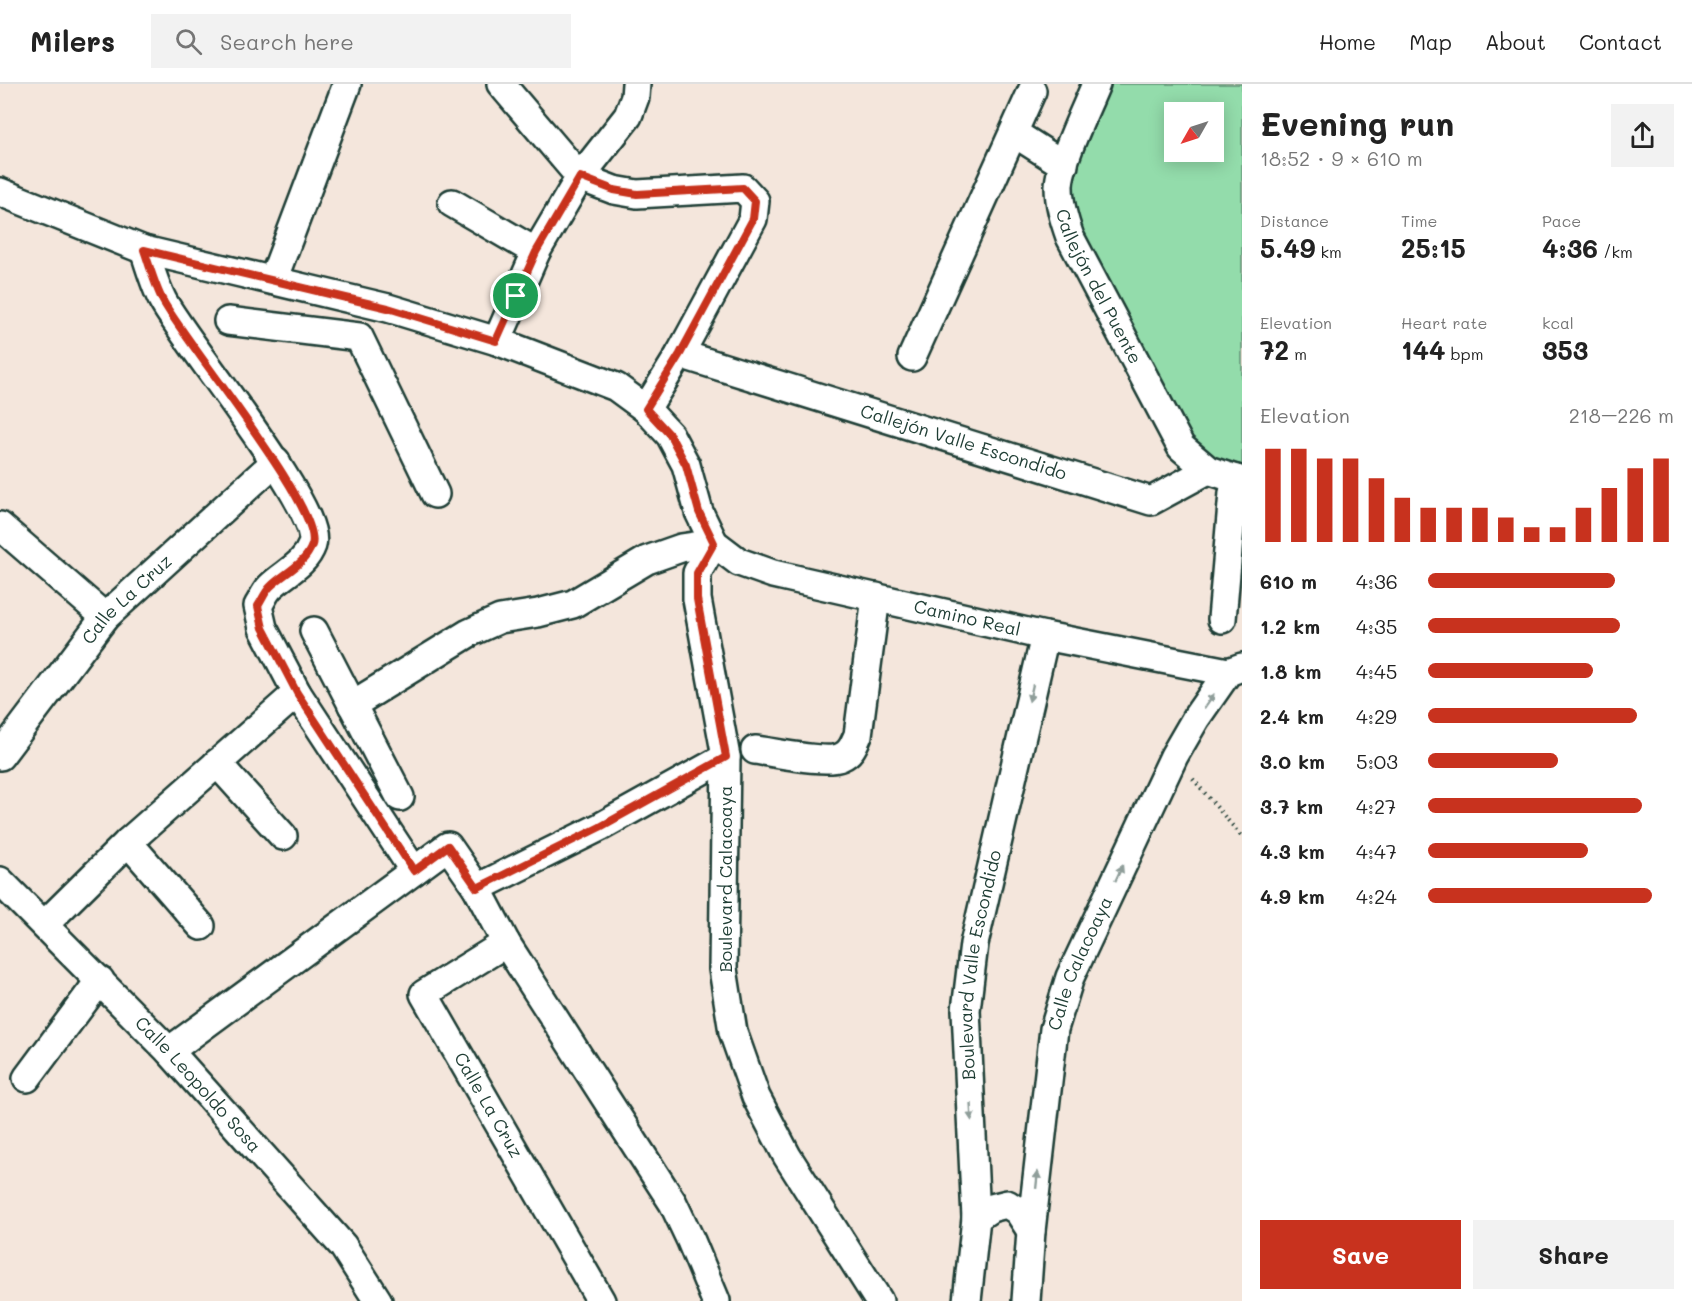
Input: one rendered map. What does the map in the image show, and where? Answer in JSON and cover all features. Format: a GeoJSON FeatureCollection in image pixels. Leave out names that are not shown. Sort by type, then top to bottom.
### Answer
{"type":"FeatureCollection","features":[{"type":"Feature","properties":{"kind":"street"},"geometry":{"type":"LineString","coordinates":[[273,280],[346,84]]}},
{"type":"Feature","properties":{"kind":"street"},"geometry":{"type":"LineString","coordinates":[[501,84],[580,177],[614,190],[637,194],[743,188],[755,201],[753,219],[680,354],[646,409]]}},
{"type":"Feature","properties":{"kind":"street"},"geometry":{"type":"LineString","coordinates":[[496,341],[536,252],[580,177],[628,116],[635,97],[636,84]]}},
{"type":"Feature","properties":{"kind":"street","name":"Callejón del Puente"},"geometry":{"type":"LineString","coordinates":[[1096,84],[1064,165],[1059,184],[1061,209],[1070,237],[1181,447],[1208,470]]}},
{"type":"Feature","properties":{"kind":"street"},"geometry":{"type":"LineString","coordinates":[[912,357],[1032,92]]}},
{"type":"Feature","properties":{"kind":"street"},"geometry":{"type":"LineString","coordinates":[[1014,133],[1064,165]]}},
{"type":"Feature","properties":{"kind":"street"},"geometry":{"type":"LineString","coordinates":[[3,200],[144,250],[388,308],[496,341],[616,387],[646,409],[670,435],[686,465],[699,512],[714,543],[681,548],[647,560],[573,604],[500,619],[469,633],[352,705]]}},
{"type":"Feature","properties":{"kind":"street"},"geometry":{"type":"LineString","coordinates":[[452,203],[536,252]]}},
{"type":"Feature","properties":{"kind":"street"},"geometry":{"type":"LineString","coordinates":[[144,250],[163,300],[183,333],[276,461],[310,523],[312,544],[301,562],[269,588],[258,606],[263,628],[297,693],[414,871]]}},
{"type":"Feature","properties":{"kind":"street"},"geometry":{"type":"LineString","coordinates":[[358,337],[388,308]]}},
{"type":"Feature","properties":{"kind":"street"},"geometry":{"type":"LineString","coordinates":[[228,321],[358,337]]}},
{"type":"Feature","properties":{"kind":"street"},"geometry":{"type":"LineString","coordinates":[[358,337],[435,494]]}},
{"type":"Feature","properties":{"kind":"street","name":"Callejón Valle Escondido"},"geometry":{"type":"LineString","coordinates":[[680,354],[1151,501],[1208,470]]}},
{"type":"Feature","properties":{"kind":"street","name":"Calle La Cruz"},"geometry":{"type":"LineString","coordinates":[[0,756],[105,617],[276,461]]}},
{"type":"Feature","properties":{"kind":"street"},"geometry":{"type":"LineString","coordinates":[[1208,470],[1239,480],[1233,493],[1222,618]]}},
{"type":"Feature","properties":{"kind":"street"},"geometry":{"type":"LineString","coordinates":[[0,526],[105,617]]}},
{"type":"Feature","properties":{"kind":"street","name":"Camino Real"},"geometry":{"type":"LineString","coordinates":[[714,543],[739,562],[773,574],[1045,636],[1235,670]]}},
{"type":"Feature","properties":{"kind":"street","name":"Boulevard Calacoaya"},"geometry":{"type":"LineString","coordinates":[[714,543],[697,573],[697,599],[726,757],[723,969],[733,1032],[756,1097],[787,1156],[879,1301]]}},
{"type":"Feature","properties":{"kind":"street"},"geometry":{"type":"LineString","coordinates":[[755,750],[826,759],[841,757],[852,749],[858,735],[876,597]]}},
{"type":"Feature","properties":{"kind":"street"},"geometry":{"type":"LineString","coordinates":[[314,631],[400,797]]}},
{"type":"Feature","properties":{"kind":"street","name":"Boulevard Valle Escondido"},"geometry":{"type":"LineString","coordinates":[[967,1301],[976,1218],[966,1010],[974,944],[1045,636]]}},
{"type":"Feature","properties":{"kind":"street","name":"Calle Calacoaya"},"geometry":{"type":"LineString","coordinates":[[1026,1301],[1031,1231],[1054,1029],[1070,977],[1174,756],[1196,718],[1235,670]]}},
{"type":"Feature","properties":{"kind":"street"},"geometry":{"type":"LineString","coordinates":[[45,924],[128,842],[297,693]]}},
{"type":"Feature","properties":{"kind":"street"},"geometry":{"type":"LineString","coordinates":[[477,888],[600,827],[726,757]]}},
{"type":"Feature","properties":{"kind":"street"},"geometry":{"type":"LineString","coordinates":[[217,763],[283,836]]}},
{"type":"Feature","properties":{"kind":"street"},"geometry":{"type":"LineString","coordinates":[[128,842],[201,926]]}},
{"type":"Feature","properties":{"kind":"street"},"geometry":{"type":"LineString","coordinates":[[169,1051],[448,846],[477,888],[506,943],[673,1203],[716,1301]]}},
{"type":"Feature","properties":{"kind":"street","name":"Calle Leopoldo Sosa"},"geometry":{"type":"LineString","coordinates":[[0,881],[169,1051],[343,1246],[378,1301]]}},
{"type":"Feature","properties":{"kind":"street","name":"Calle La Cruz"},"geometry":{"type":"LineString","coordinates":[[506,943],[424,994],[601,1301]]}},
{"type":"Feature","properties":{"kind":"street"},"geometry":{"type":"LineString","coordinates":[[27,1078],[100,980]]}},
{"type":"Feature","properties":{"kind":"street"},"geometry":{"type":"LineString","coordinates":[[976,1218],[992,1208],[1006,1204],[1018,1211],[1031,1231]]}},
{"type":"Feature","properties":{"kind":"path"},"geometry":{"type":"LineString","coordinates":[[1174,756],[1242,837]]}},
{"type":"Feature","properties":{"kind":"green space"},"geometry":{"type":"Polygon","coordinates":[[[1104,84],[1242,84],[1242,478],[1208,470],[1079,235],[1068,190],[1104,84]]]}},
{"type":"Feature","properties":{"kind":"route"},"geometry":{"type":"LineString","coordinates":[[580,177],[614,190],[637,194],[743,188],[755,201],[753,219],[680,354],[646,409],[670,435],[686,465],[699,512],[714,543],[697,573],[697,599],[726,757],[600,827],[477,888],[448,846],[414,871],[297,693],[263,628],[258,606],[269,588],[301,562],[312,544],[310,523],[276,461],[183,333],[163,300],[144,250],[388,308],[496,341],[516,296],[536,252],[580,177]]}}]}
